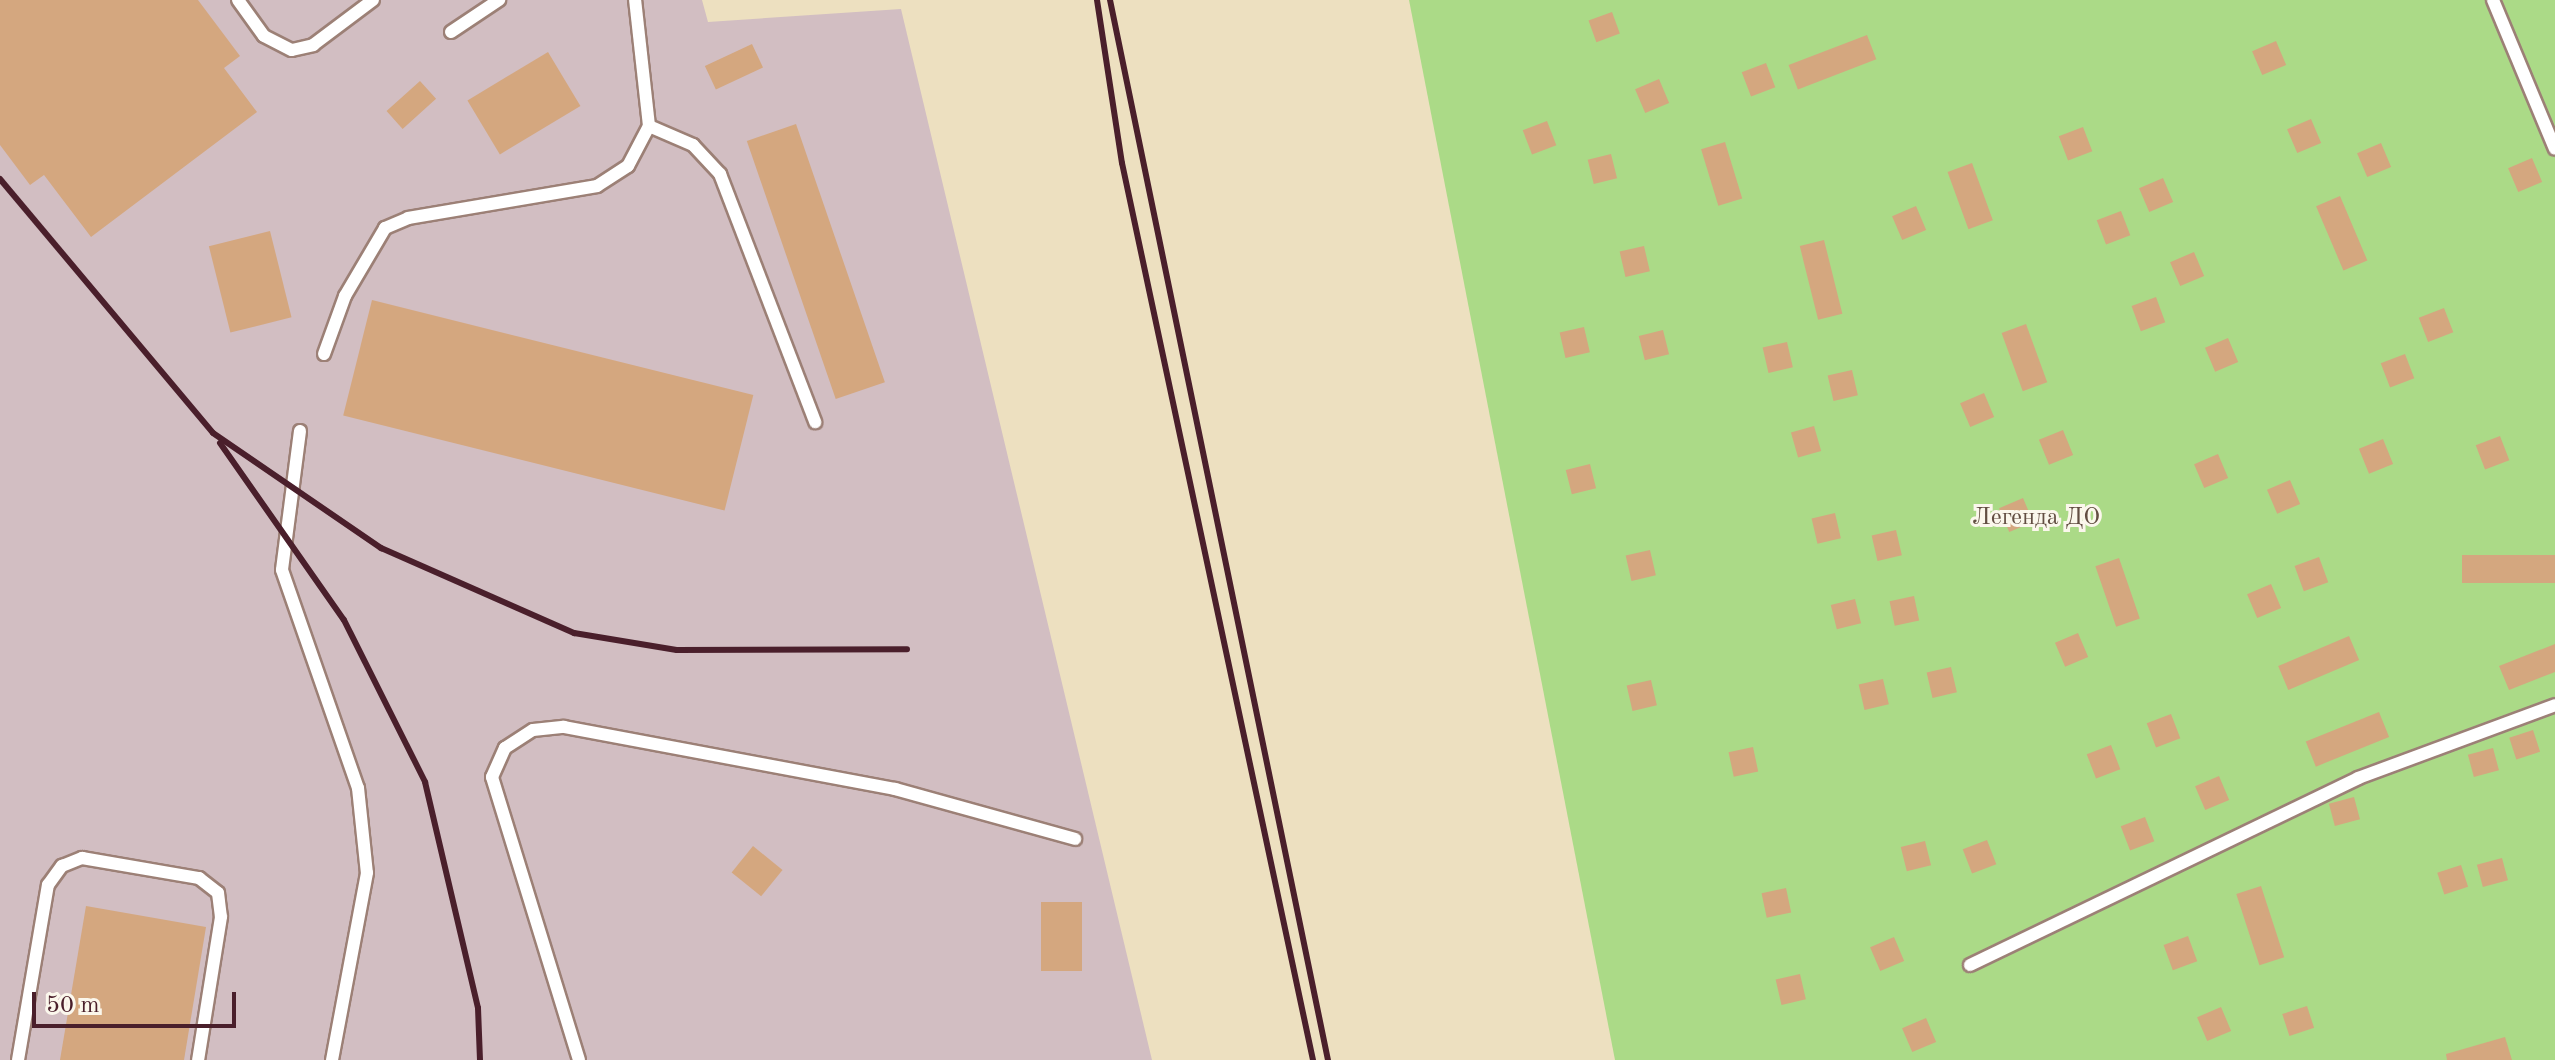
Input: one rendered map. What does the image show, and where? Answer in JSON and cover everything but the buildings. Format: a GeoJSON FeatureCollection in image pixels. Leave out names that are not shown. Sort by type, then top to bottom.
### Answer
{"type":"FeatureCollection","features":[{"type":"Feature","properties":{"kind":"lane"},"geometry":{"type":"LineString","coordinates":[[238,0],[264,36],[292,50],[313,45],[373,0]]}},
{"type":"Feature","properties":{"kind":"lane"},"geometry":{"type":"LineString","coordinates":[[451,32],[499,0]]}},
{"type":"Feature","properties":{"kind":"lane"},"geometry":{"type":"LineString","coordinates":[[324,354],[345,296],[385,228],[408,218],[597,186],[628,166],[649,126],[635,0]]}},
{"type":"Feature","properties":{"kind":"lane"},"geometry":{"type":"LineString","coordinates":[[2493,0],[2555,149]]}},
{"type":"Feature","properties":{"kind":"lane"},"geometry":{"type":"LineString","coordinates":[[649,126],[693,145],[720,174],[815,422]]}},
{"type":"Feature","properties":{"kind":"lane"},"geometry":{"type":"LineString","coordinates":[[300,431],[282,570],[358,788],[367,873],[332,1060]]}},
{"type":"Feature","properties":{"kind":"lane"},"geometry":{"type":"LineString","coordinates":[[1970,965],[2358,778],[2555,705]]}},
{"type":"Feature","properties":{"kind":"lane"},"geometry":{"type":"LineString","coordinates":[[579,1060],[492,777],[505,748],[533,730],[564,727],[895,789],[1075,839]]}},
{"type":"Feature","properties":{"kind":"lane"},"geometry":{"type":"LineString","coordinates":[[18,1060],[48,885],[62,866],[82,858],[199,878],[218,893],[221,917],[198,1060]]}},
{"type":"Feature","properties":{"kind":"shaded area"},"geometry":{"type":"Polygon","coordinates":[[[0,0],[702,0],[708,22],[901,9],[1152,1060],[0,1060],[0,0]]]}},
{"type":"Feature","properties":{"kind":"green space","name":"Легенда ДО"},"geometry":{"type":"Polygon","coordinates":[[[1409,0],[2555,0],[2555,1060],[1615,1060],[1409,0]]]}},
{"type":"Feature","properties":{"kind":"railway"},"geometry":{"type":"LineString","coordinates":[[1097,0],[1122,163],[1313,1060]]}},
{"type":"Feature","properties":{"kind":"railway"},"geometry":{"type":"LineString","coordinates":[[1110,0],[1328,1060]]}},
{"type":"Feature","properties":{"kind":"railway"},"geometry":{"type":"LineString","coordinates":[[0,179],[213,433],[381,548],[574,633],[677,650],[907,649]]}},
{"type":"Feature","properties":{"kind":"railway"},"geometry":{"type":"LineString","coordinates":[[220,443],[344,620],[425,782],[478,1008],[480,1060]]}}]}
